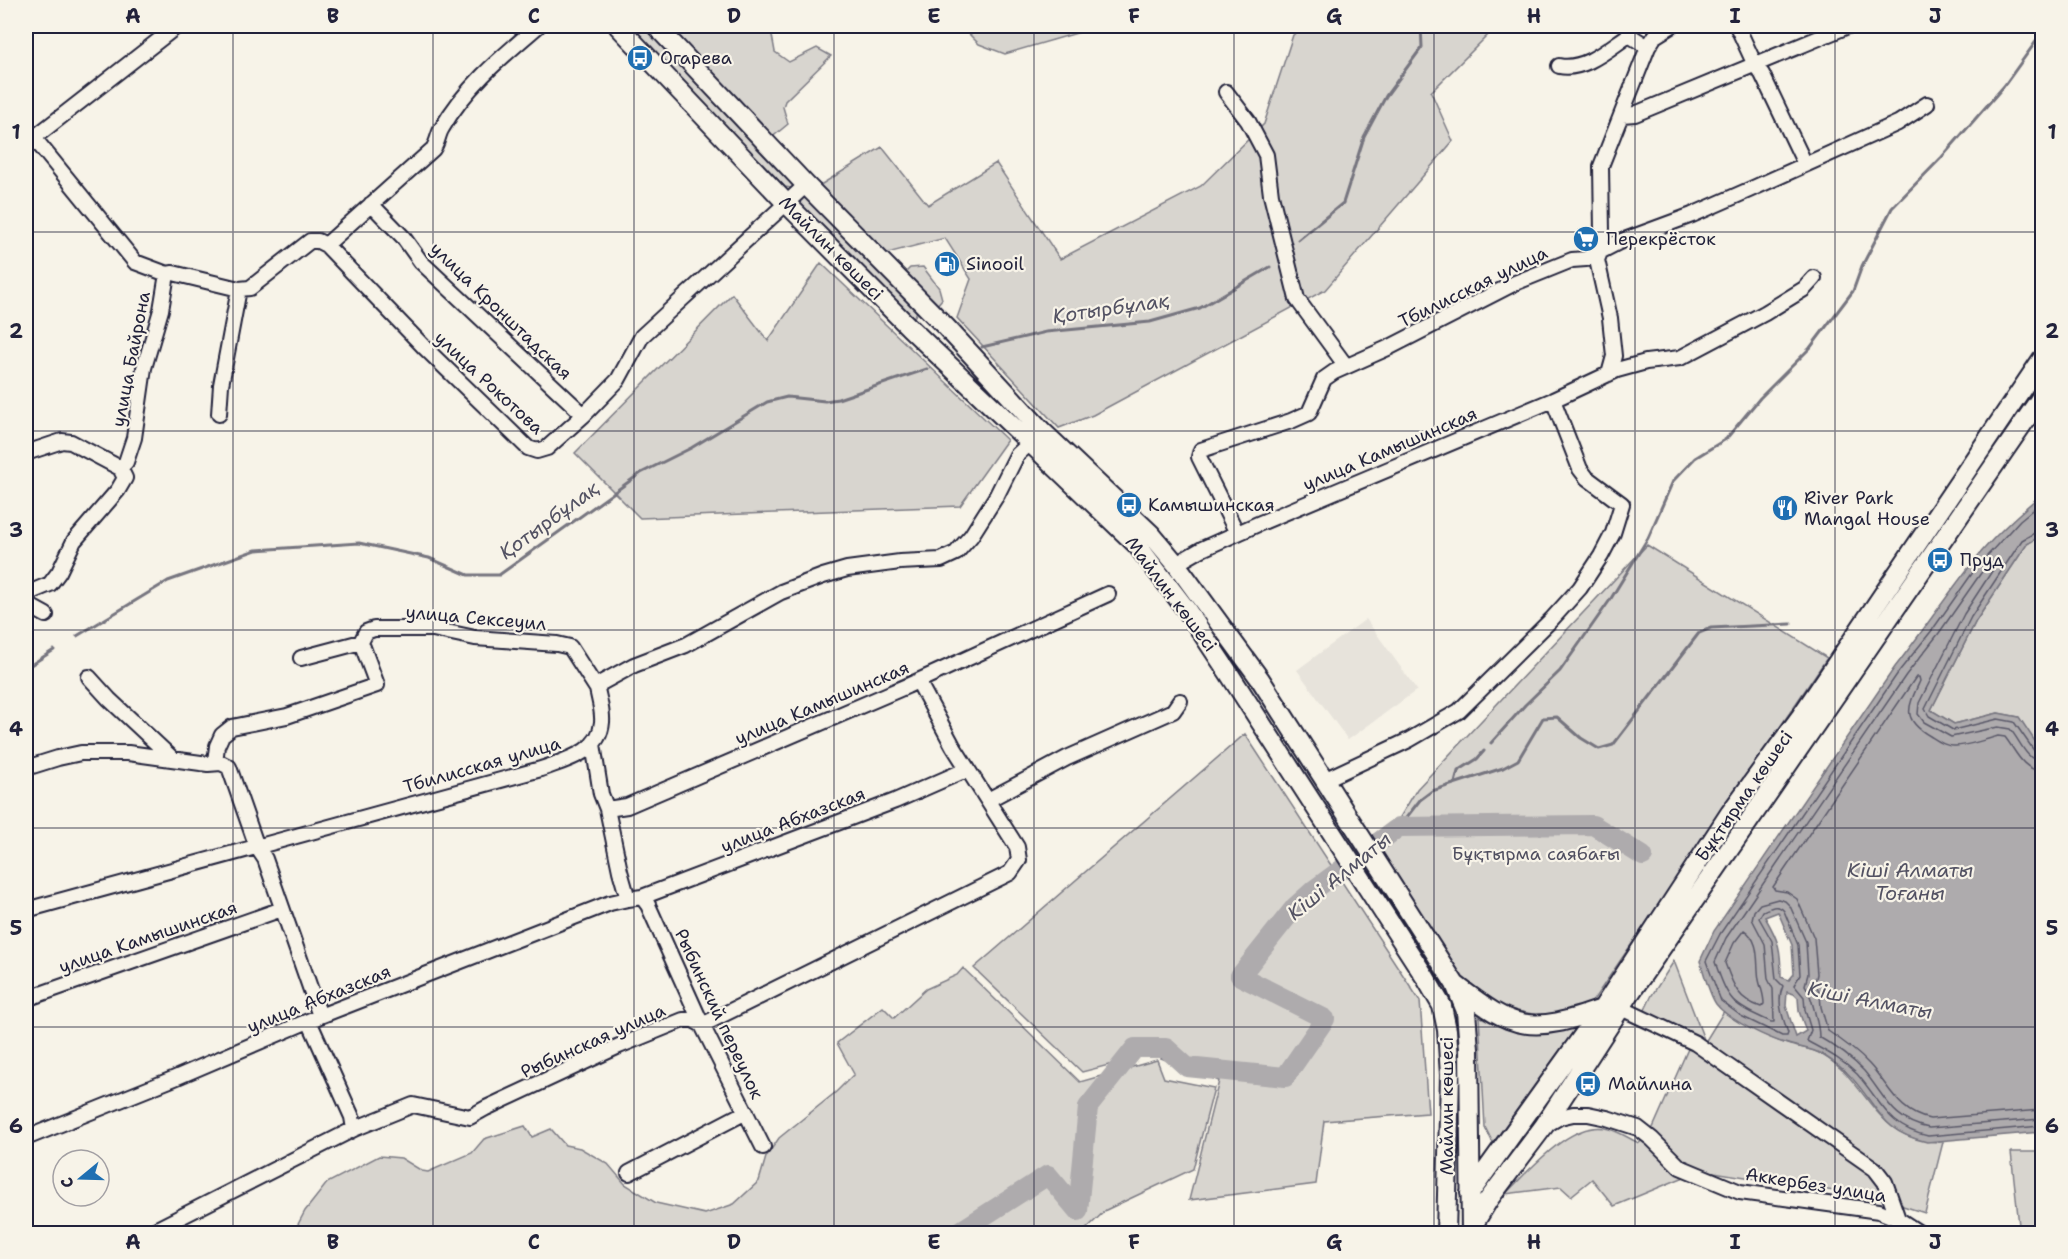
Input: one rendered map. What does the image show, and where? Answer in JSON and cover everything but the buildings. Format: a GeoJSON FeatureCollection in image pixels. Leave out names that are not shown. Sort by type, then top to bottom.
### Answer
{"type":"FeatureCollection","features":[{"type":"Feature","properties":{"kind":"main road","name":"Майлин көшесі"},"geometry":{"type":"LineString","coordinates":[[618,26],[787,204],[909,327],[1097,504],[1137,545],[1186,609],[1442,1006],[1448,1030],[1450,1075],[1446,1233]]}},
{"type":"Feature","properties":{"kind":"main road","name":"Майлин көшесі"},"geometry":{"type":"LineString","coordinates":[[656,26],[806,185],[924,304],[1042,431],[1151,534],[1176,564],[1260,679],[1455,984],[1466,1011],[1475,1181],[1471,1231]]}},
{"type":"Feature","properties":{"kind":"main road"},"geometry":{"type":"LineString","coordinates":[[909,327],[922,321],[924,304]]}},
{"type":"Feature","properties":{"kind":"main road","name":"Бұқтырма көшесі"},"geometry":{"type":"LineString","coordinates":[[1446,1233],[1449,1220],[1475,1181],[1602,1009],[1730,813],[1802,716],[2043,359]]}},
{"type":"Feature","properties":{"kind":"main road","name":"Бұқтырма көшесі"},"geometry":{"type":"LineString","coordinates":[[1471,1231],[1489,1199],[1544,1126],[1621,1008],[2043,396]]}},
{"type":"Feature","properties":{"kind":"main road"},"geometry":{"type":"LineString","coordinates":[[1455,984],[1499,1016],[1530,1025],[1569,1021],[1602,1009]]}},
{"type":"Feature","properties":{"kind":"main road"},"geometry":{"type":"LineString","coordinates":[[1448,1148],[1475,1181],[1506,1176]]}},
{"type":"Feature","properties":{"kind":"street"},"geometry":{"type":"LineString","coordinates":[[30,141],[177,26]]}},
{"type":"Feature","properties":{"kind":"street"},"geometry":{"type":"LineString","coordinates":[[167,274],[173,273],[239,289],[250,288],[310,241],[318,241],[326,245],[433,149],[439,140],[441,130],[474,84],[538,26]]}},
{"type":"Feature","properties":{"kind":"street"},"geometry":{"type":"LineString","coordinates":[[1609,374],[1614,356],[1610,318],[1597,260],[1601,250],[1601,166],[1648,47],[1655,36],[1671,26]]}},
{"type":"Feature","properties":{"kind":"street"},"geometry":{"type":"LineString","coordinates":[[1737,26],[1805,165]]}},
{"type":"Feature","properties":{"kind":"street"},"geometry":{"type":"LineString","coordinates":[[1622,115],[1635,114],[1848,26]]}},
{"type":"Feature","properties":{"kind":"street"},"geometry":{"type":"LineString","coordinates":[[1559,66],[1570,68],[1592,60],[1629,35],[1648,47]]}},
{"type":"Feature","properties":{"kind":"street"},"geometry":{"type":"LineString","coordinates":[[1226,92],[1248,120],[1266,155],[1271,195],[1297,299],[1346,366]]}},
{"type":"Feature","properties":{"kind":"street","name":"Тбилисская улица"},"geometry":{"type":"LineString","coordinates":[[1237,533],[1199,457],[1201,450],[1291,421],[1309,412],[1324,380],[1346,366],[1390,347],[1515,284],[1572,260],[1586,259],[1601,250],[1692,215],[1899,123],[1927,104]]}},
{"type":"Feature","properties":{"kind":"street","name":"улица Байрона"},"geometry":{"type":"LineString","coordinates":[[26,594],[50,584],[59,572],[74,541],[118,490],[125,477],[120,468],[126,462],[134,438],[144,368],[161,310],[167,274],[135,262],[30,141]]}},
{"type":"Feature","properties":{"kind":"street","name":"улица Рокотова"},"geometry":{"type":"LineString","coordinates":[[326,245],[424,347],[528,448],[537,451],[547,448],[618,380],[642,336],[806,185]]}},
{"type":"Feature","properties":{"kind":"street","name":"улица Кронштадская"},"geometry":{"type":"LineString","coordinates":[[371,204],[403,237],[427,268],[584,415]]}},
{"type":"Feature","properties":{"kind":"street","name":"улица Камышинская"},"geometry":{"type":"LineString","coordinates":[[1176,564],[1237,533],[1553,400],[1609,374],[1646,362],[1680,358],[1765,313],[1804,289],[1814,278]]}},
{"type":"Feature","properties":{"kind":"street"},"geometry":{"type":"LineString","coordinates":[[219,414],[221,385],[239,289]]}},
{"type":"Feature","properties":{"kind":"street"},"geometry":{"type":"LineString","coordinates":[[1324,780],[1409,740],[1459,711],[1551,620],[1580,588],[1601,556],[1622,504],[1587,478],[1580,469],[1553,400]]}},
{"type":"Feature","properties":{"kind":"street"},"geometry":{"type":"LineString","coordinates":[[26,453],[62,441],[71,442],[120,468]]}},
{"type":"Feature","properties":{"kind":"street"},"geometry":{"type":"LineString","coordinates":[[635,898],[620,871],[607,809],[601,794],[593,744],[598,737],[602,722],[597,689],[601,683],[634,665],[686,645],[781,592],[802,584],[847,569],[900,562],[941,560],[956,554],[971,536],[997,495],[1017,455],[1030,443]]}},
{"type":"Feature","properties":{"kind":"street","name":"улица Камышинская"},"geometry":{"type":"LineString","coordinates":[[607,809],[627,806],[642,800],[918,681],[1108,594]]}},
{"type":"Feature","properties":{"kind":"street"},"geometry":{"type":"LineString","coordinates":[[26,603],[46,615]]}},
{"type":"Feature","properties":{"kind":"street","name":"улица Сексеуил"},"geometry":{"type":"LineString","coordinates":[[301,658],[361,642],[366,632],[374,629],[433,629],[475,638],[570,647],[597,689]]}},
{"type":"Feature","properties":{"kind":"street"},"geometry":{"type":"LineString","coordinates":[[215,763],[217,746],[222,735],[232,727],[286,716],[377,685],[361,642]]}},
{"type":"Feature","properties":{"kind":"street"},"geometry":{"type":"LineString","coordinates":[[89,677],[173,759]]}},
{"type":"Feature","properties":{"kind":"street","name":"Рыбинская улица"},"geometry":{"type":"LineString","coordinates":[[147,1233],[354,1129],[413,1105],[470,1118],[486,1108],[619,1046],[683,1020],[693,1020],[702,1025],[1010,873],[1019,860],[1017,847],[953,746],[918,681]]}},
{"type":"Feature","properties":{"kind":"street"},"geometry":{"type":"LineString","coordinates":[[988,800],[1068,758],[1173,711],[1180,701]]}},
{"type":"Feature","properties":{"kind":"street","name":"Тбилисская улица"},"geometry":{"type":"LineString","coordinates":[[26,910],[541,769],[575,757],[593,744]]}},
{"type":"Feature","properties":{"kind":"street"},"geometry":{"type":"LineString","coordinates":[[26,768],[81,753],[128,753],[215,763],[229,767],[257,847],[265,859],[315,1018],[352,1117],[354,1129]]}},
{"type":"Feature","properties":{"kind":"street","name":"улица Абхазская"},"geometry":{"type":"LineString","coordinates":[[26,1138],[186,1074],[315,1018],[610,903],[635,898],[895,801],[968,769]]}},
{"type":"Feature","properties":{"kind":"street","name":"Рыбинский переулок"},"geometry":{"type":"LineString","coordinates":[[635,898],[648,905],[702,1025],[763,1147]]}},
{"type":"Feature","properties":{"kind":"street","name":"улица Камышинская"},"geometry":{"type":"LineString","coordinates":[[26,999],[282,909]]}},
{"type":"Feature","properties":{"kind":"street"},"geometry":{"type":"LineString","coordinates":[[1621,1008],[1695,1043],[1875,1169],[1884,1182],[1898,1219]]}},
{"type":"Feature","properties":{"kind":"street"},"geometry":{"type":"LineString","coordinates":[[629,1173],[746,1112]]}},
{"type":"Feature","properties":{"kind":"street","name":"Аккербез улица"},"geometry":{"type":"LineString","coordinates":[[1544,1126],[1573,1114],[1607,1118],[1638,1128],[1680,1167],[1740,1192],[1879,1211],[1921,1233]]}},
{"type":"Feature","properties":{"kind":"shaded area"},"geometry":{"type":"Polygon","coordinates":[[[1366,619],[1417,690],[1348,740],[1297,670],[1366,619]]]}},
{"type":"Feature","properties":{"kind":"green space"},"geometry":{"type":"Polygon","coordinates":[[[626,26],[653,26],[797,184],[791,188],[785,187],[626,26]]]}},
{"type":"Feature","properties":{"kind":"green space"},"geometry":{"type":"Polygon","coordinates":[[[666,26],[767,26],[771,30],[775,52],[789,62],[817,48],[831,56],[785,101],[783,107],[788,124],[770,139],[666,26]]]}},
{"type":"Feature","properties":{"kind":"green space"},"geometry":{"type":"Polygon","coordinates":[[[961,26],[1101,26],[1005,54],[979,44],[961,26]]]}},
{"type":"Feature","properties":{"kind":"green space"},"geometry":{"type":"Polygon","coordinates":[[[1306,26],[1497,26],[1431,92],[1453,141],[1325,290],[1093,415],[1059,428],[957,318],[971,279],[945,238],[880,255],[817,187],[882,147],[928,205],[996,163],[1060,259],[1201,186],[1264,124],[1293,35],[1306,26]]]}},
{"type":"Feature","properties":{"kind":"green space"},"geometry":{"type":"Polygon","coordinates":[[[804,198],[917,311],[915,316],[912,317],[802,211],[800,202],[804,198]]]}},
{"type":"Feature","properties":{"kind":"green space"},"geometry":{"type":"Polygon","coordinates":[[[821,263],[1007,440],[960,506],[640,518],[575,453],[732,294],[768,341],[821,263]]]}},
{"type":"Feature","properties":{"kind":"green space"},"geometry":{"type":"Polygon","coordinates":[[[923,267],[939,288],[942,299],[937,305],[906,272],[910,268],[923,267]]]}},
{"type":"Feature","properties":{"kind":"green space"},"geometry":{"type":"Polygon","coordinates":[[[2042,535],[2042,752],[2018,717],[1998,713],[1954,724],[1931,710],[1976,621],[2027,544],[2042,535]]]}},
{"type":"Feature","properties":{"kind":"green space","name":"Бұқтырма саябағы"},"geometry":{"type":"Polygon","coordinates":[[[1647,545],[1827,658],[1590,1005],[1548,1017],[1502,1008],[1464,985],[1379,852],[1417,789],[1647,545]]]}},
{"type":"Feature","properties":{"kind":"green space"},"geometry":{"type":"Polygon","coordinates":[[[1241,661],[1349,829],[1342,835],[1238,672],[1236,667],[1241,661]]]}},
{"type":"Feature","properties":{"kind":"green space"},"geometry":{"type":"Polygon","coordinates":[[[1245,734],[1420,1001],[1428,1113],[1324,1121],[1316,1184],[1189,1200],[1219,1081],[1151,1054],[1082,1072],[974,968],[1245,734]]]}},
{"type":"Feature","properties":{"kind":"green space"},"geometry":{"type":"Polygon","coordinates":[[[1674,961],[1705,1042],[1724,1011],[1773,1039],[1821,1054],[1838,1066],[1887,1122],[1902,1133],[1920,1140],[1943,1142],[1925,1213],[1878,1198],[1701,1170],[1614,1206],[1592,1179],[1571,1196],[1561,1187],[1505,1194],[1552,1149],[1581,1131],[1595,1128],[1609,1129],[1639,1143],[1652,1130],[1691,1042],[1643,1014],[1652,995],[1674,961]]]}},
{"type":"Feature","properties":{"kind":"green space"},"geometry":{"type":"Polygon","coordinates":[[[963,968],[1080,1082],[1157,1060],[1164,1078],[1214,1088],[1193,1169],[1106,1210],[1082,1233],[287,1233],[295,1230],[305,1211],[327,1183],[379,1156],[401,1158],[422,1171],[428,1172],[472,1153],[484,1139],[525,1126],[532,1137],[551,1129],[565,1145],[580,1148],[608,1164],[625,1184],[656,1203],[705,1214],[734,1204],[759,1181],[766,1157],[779,1138],[836,1092],[854,1074],[837,1043],[883,1007],[894,1018],[926,989],[957,975],[963,968]]]}},
{"type":"Feature","properties":{"kind":"green space"},"geometry":{"type":"Polygon","coordinates":[[[1479,1016],[1505,1029],[1535,1034],[1576,1028],[1493,1143],[1485,1127],[1479,1016]]]}},
{"type":"Feature","properties":{"kind":"green space"},"geometry":{"type":"Polygon","coordinates":[[[2011,1152],[2042,1152],[2042,1233],[2013,1233],[2019,1225],[2011,1152]]]}},
{"type":"Feature","properties":{"kind":"water","name":"Кіші Алматы Тоғаны"},"geometry":{"type":"Polygon","coordinates":[[[2042,494],[2042,535],[2027,544],[1976,621],[1931,710],[1954,724],[1998,713],[2019,717],[2042,752],[2042,1132],[1927,1142],[1912,1138],[1890,1126],[1849,1075],[1823,1055],[1810,1049],[1780,1042],[1739,1022],[1722,1010],[1711,995],[1700,961],[1714,931],[1895,667],[1986,546],[2042,494]],[[1778,912],[1765,917],[1778,946],[1781,977],[1789,980],[1794,974],[1792,945],[1778,912]],[[1787,992],[1786,1006],[1796,1037],[1806,1031],[1799,1011],[1798,998],[1787,992]]]}},
{"type":"Feature","properties":{"kind":"waterway","name":"Қотырбұлақ"},"geometry":{"type":"LineString","coordinates":[[1298,240],[1343,203],[1364,137],[1386,96],[1422,47],[1421,26]]}},
{"type":"Feature","properties":{"kind":"waterway"},"geometry":{"type":"LineString","coordinates":[[1491,743],[1560,671],[1610,600],[1648,538],[1673,481],[1695,458],[1726,439],[1760,398],[1810,348],[1853,291],[1862,266],[1892,208],[1942,157],[2004,86],[2042,33]]}},
{"type":"Feature","properties":{"kind":"waterway","name":"Қотырбұлақ"},"geometry":{"type":"LineString","coordinates":[[982,347],[1046,332],[1150,322],[1200,308],[1270,267]]}},
{"type":"Feature","properties":{"kind":"waterway","name":"Қотырбұлақ"},"geometry":{"type":"LineString","coordinates":[[77,636],[168,581],[256,550],[359,543],[429,558],[468,575],[499,575],[641,473],[691,448],[767,402],[787,397],[825,401],[838,399],[927,369]]}},
{"type":"Feature","properties":{"kind":"waterway"},"geometry":{"type":"LineString","coordinates":[[1399,827],[1420,800],[1432,791],[1503,768],[1518,760],[1543,718],[1557,717],[1581,738],[1599,749],[1613,745],[1699,633],[1711,628],[1791,624]]}},
{"type":"Feature","properties":{"kind":"waterway","name":"Қотырбұлақ"},"geometry":{"type":"LineString","coordinates":[[26,668],[54,650]]}},
{"type":"Feature","properties":{"kind":"waterway"},"geometry":{"type":"LineString","coordinates":[[1455,783],[1458,771],[1477,759],[1484,751]]}},
{"type":"Feature","properties":{"kind":"waterway","name":"Кіші Алматы"},"geometry":{"type":"LineString","coordinates":[[960,1234],[959,1232],[1048,1175],[1078,1211],[1088,1107],[1135,1048],[1166,1048],[1187,1067],[1285,1077],[1325,1019],[1240,976],[1295,907],[1315,889],[1399,827],[1593,825],[1643,856]]}},
{"type":"Feature","properties":{"kind":"place","name":"Огарева"},"geometry":{"type":"Point","coordinates":[640,58]}},
{"type":"Feature","properties":{"kind":"place","name":"Перекрёсток"},"geometry":{"type":"Point","coordinates":[1586,239]}},
{"type":"Feature","properties":{"kind":"place","name":"Sinooil"},"geometry":{"type":"Point","coordinates":[947,264]}},
{"type":"Feature","properties":{"kind":"place","name":"Камышинская"},"geometry":{"type":"Point","coordinates":[1129,505]}},
{"type":"Feature","properties":{"kind":"place","name":"River Park Mangal House"},"geometry":{"type":"Point","coordinates":[1785,508]}},
{"type":"Feature","properties":{"kind":"place","name":"Пруд"},"geometry":{"type":"Point","coordinates":[1940,560]}},
{"type":"Feature","properties":{"kind":"place","name":"Майлина"},"geometry":{"type":"Point","coordinates":[1588,1084]}}]}
